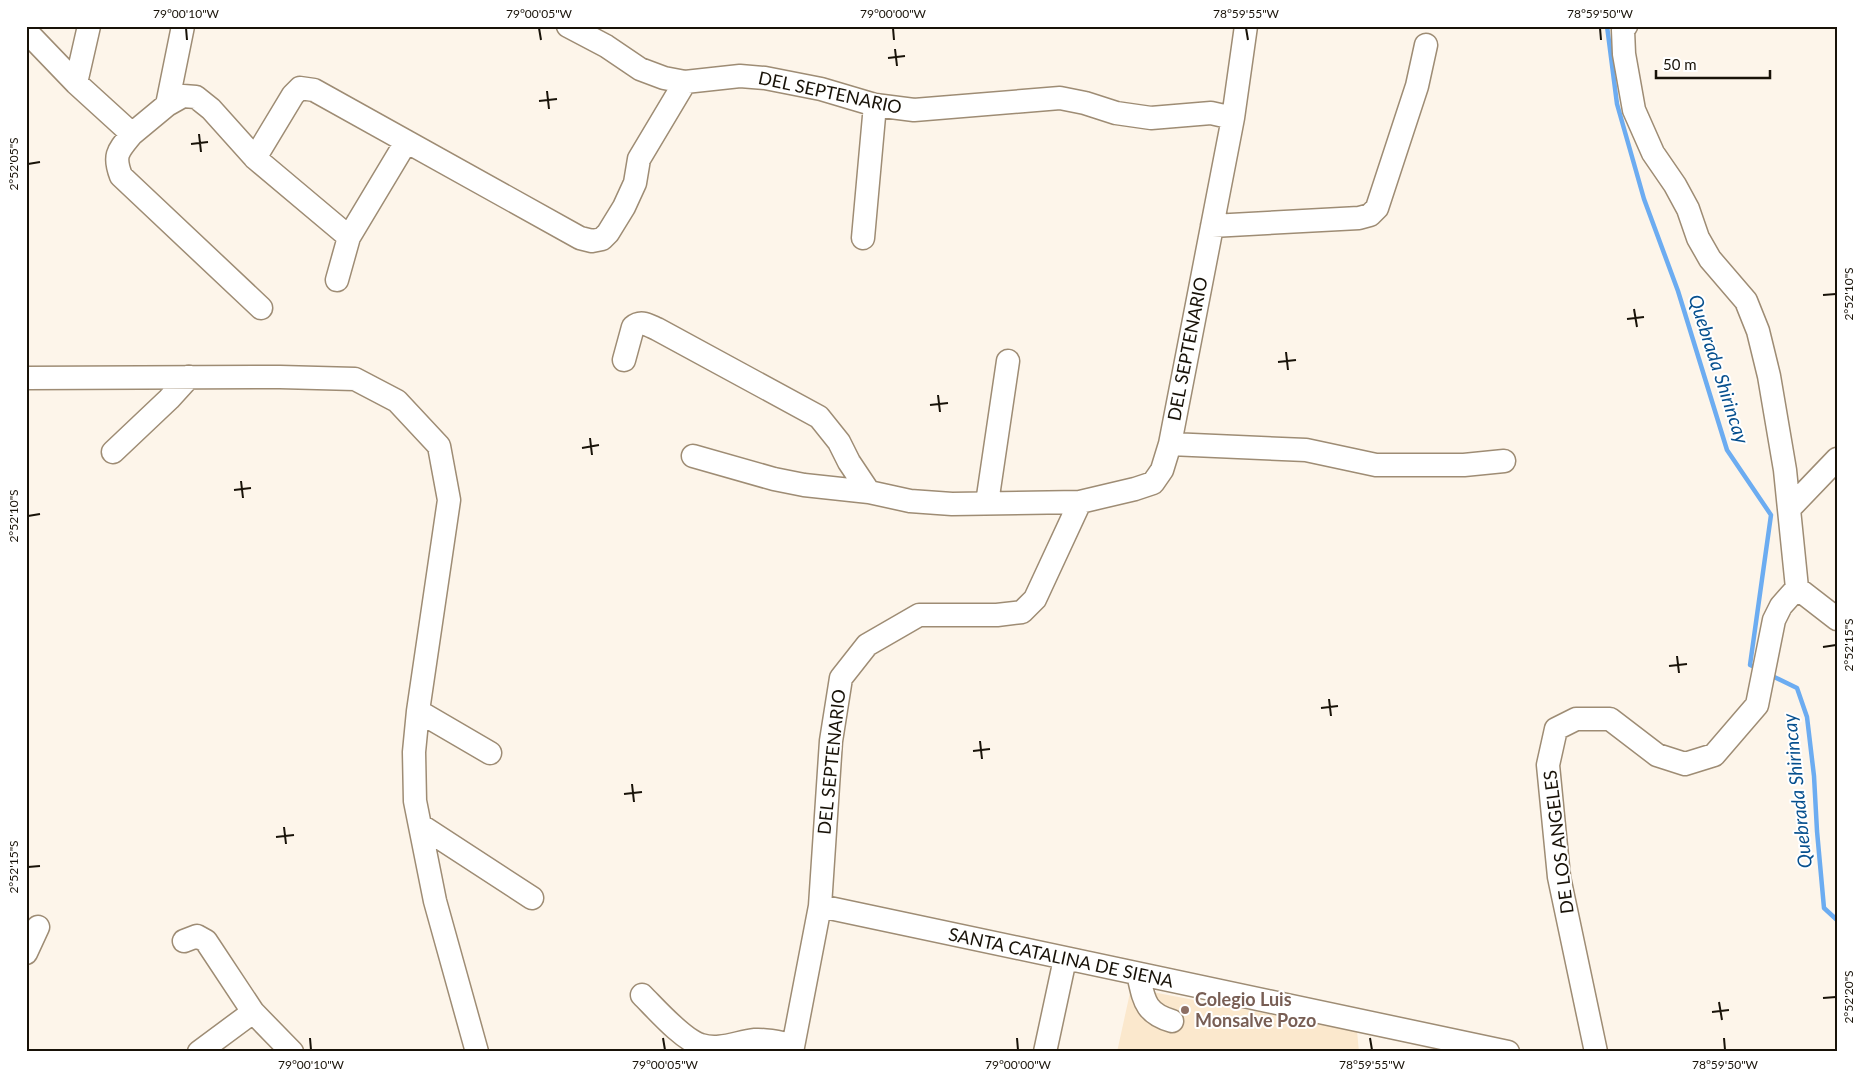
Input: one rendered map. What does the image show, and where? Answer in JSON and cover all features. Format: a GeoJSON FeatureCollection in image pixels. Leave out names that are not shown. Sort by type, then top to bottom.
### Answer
{"type":"FeatureCollection","features":[{"type":"Feature","properties":{"kind":"street"},"geometry":{"type":"LineString","coordinates":[[76,83],[89,26]]}},
{"type":"Feature","properties":{"kind":"street"},"geometry":{"type":"LineString","coordinates":[[166,105],[183,26]]}},
{"type":"Feature","properties":{"kind":"street","name":"DEL SEPTENARIO"},"geometry":{"type":"LineString","coordinates":[[568,26],[606,46],[640,69],[664,78],[685,82],[740,76],[765,78],[821,89],[875,105],[914,110],[1060,98],[1086,103],[1116,113],[1151,118],[1211,114],[1233,118],[1170,444],[1162,470],[1153,483],[1080,502],[1035,599],[1022,612],[997,615],[920,615],[867,645],[841,678],[831,741],[820,906],[792,1048]]}},
{"type":"Feature","properties":{"kind":"street"},"geometry":{"type":"LineString","coordinates":[[1233,118],[1246,26]]}},
{"type":"Feature","properties":{"kind":"street"},"geometry":{"type":"LineString","coordinates":[[1626,26],[1623,30],[1624,54],[1634,110],[1653,153],[1675,185],[1688,209],[1698,238],[1710,258],[1746,301],[1758,331],[1769,376],[1786,470],[1797,588],[1837,619]]}},
{"type":"Feature","properties":{"kind":"street"},"geometry":{"type":"LineString","coordinates":[[26,31],[76,83],[132,134]]}},
{"type":"Feature","properties":{"kind":"street"},"geometry":{"type":"LineString","coordinates":[[1212,226],[1359,218],[1370,215],[1377,208],[1404,128],[1417,86],[1426,45]]}},
{"type":"Feature","properties":{"kind":"street"},"geometry":{"type":"LineString","coordinates":[[255,158],[293,95],[300,88],[314,90],[580,238],[592,241],[602,239],[624,207],[635,183],[639,159],[685,82]]}},
{"type":"Feature","properties":{"kind":"street"},"geometry":{"type":"LineString","coordinates":[[261,308],[121,176],[117,165],[118,152],[132,134],[166,105],[184,96],[196,97],[211,109],[255,158],[349,237]]}},
{"type":"Feature","properties":{"kind":"street"},"geometry":{"type":"LineString","coordinates":[[863,238],[875,105]]}},
{"type":"Feature","properties":{"kind":"street"},"geometry":{"type":"LineString","coordinates":[[337,280],[349,237],[406,142]]}},
{"type":"Feature","properties":{"kind":"street"},"geometry":{"type":"LineString","coordinates":[[624,360],[633,327],[636,324],[642,323],[657,329],[819,417],[839,442],[849,462],[869,492]]}},
{"type":"Feature","properties":{"kind":"street"},"geometry":{"type":"LineString","coordinates":[[987,503],[1008,362]]}},
{"type":"Feature","properties":{"kind":"street"},"geometry":{"type":"LineString","coordinates":[[114,452],[189,377]]}},
{"type":"Feature","properties":{"kind":"street"},"geometry":{"type":"LineString","coordinates":[[26,378],[355,379],[397,401],[439,446],[450,500],[418,710],[414,752],[415,801],[435,901],[477,1052]]}},
{"type":"Feature","properties":{"kind":"street"},"geometry":{"type":"LineString","coordinates":[[1170,444],[1306,450],[1376,465],[1464,465],[1504,461]]}},
{"type":"Feature","properties":{"kind":"street"},"geometry":{"type":"LineString","coordinates":[[693,456],[804,486],[869,492],[910,501],[952,504],[1080,502]]}},
{"type":"Feature","properties":{"kind":"street"},"geometry":{"type":"LineString","coordinates":[[1790,508],[1837,459]]}},
{"type":"Feature","properties":{"kind":"street","name":"DE LOS ANGELES"},"geometry":{"type":"LineString","coordinates":[[1596,1052],[1559,877],[1548,765],[1556,729],[1576,719],[1610,719],[1657,755],[1685,764],[1714,756],[1757,705],[1774,620],[1781,606],[1797,588]]}},
{"type":"Feature","properties":{"kind":"street"},"geometry":{"type":"LineString","coordinates":[[418,710],[490,753]]}},
{"type":"Feature","properties":{"kind":"street"},"geometry":{"type":"LineString","coordinates":[[420,825],[532,898]]}},
{"type":"Feature","properties":{"kind":"street","name":"SANTA CATALINA DE SIENA"},"geometry":{"type":"LineString","coordinates":[[820,906],[1508,1052]]}},
{"type":"Feature","properties":{"kind":"street"},"geometry":{"type":"LineString","coordinates":[[26,953],[38,927]]}},
{"type":"Feature","properties":{"kind":"street"},"geometry":{"type":"LineString","coordinates":[[184,941],[197,936],[202,937],[253,1012],[292,1052]]}},
{"type":"Feature","properties":{"kind":"street"},"geometry":{"type":"LineString","coordinates":[[1045,1052],[1065,959]]}},
{"type":"Feature","properties":{"kind":"street"},"geometry":{"type":"LineString","coordinates":[[1138,974],[1148,1008],[1163,1018],[1172,1021]]}},
{"type":"Feature","properties":{"kind":"street"},"geometry":{"type":"LineString","coordinates":[[642,995],[679,1032],[699,1045],[712,1047],[755,1040],[772,1041],[792,1048]]}},
{"type":"Feature","properties":{"kind":"street"},"geometry":{"type":"LineString","coordinates":[[199,1052],[253,1012]]}},
{"type":"Feature","properties":{"kind":"shaded area","name":"Colegio Luis Monsalve Pozo"},"geometry":{"type":"Polygon","coordinates":[[[1131,988],[1357,1031],[1359,1052],[1117,1052],[1131,988]]]}},
{"type":"Feature","properties":{"kind":"waterway","name":"Quebrada Shirincay"},"geometry":{"type":"LineString","coordinates":[[1607,26],[1617,104],[1644,199],[1678,291],[1727,450],[1771,515],[1750,665],[1757,668]]}},
{"type":"Feature","properties":{"kind":"waterway","name":"Quebrada Shirincay"},"geometry":{"type":"LineString","coordinates":[[1770,675],[1797,688],[1807,717],[1814,776],[1824,908],[1837,920]]}},
{"type":"Feature","properties":{"kind":"place","name":"Colegio Luis Monsalve Pozo"},"geometry":{"type":"Point","coordinates":[1185,1010]}}]}
